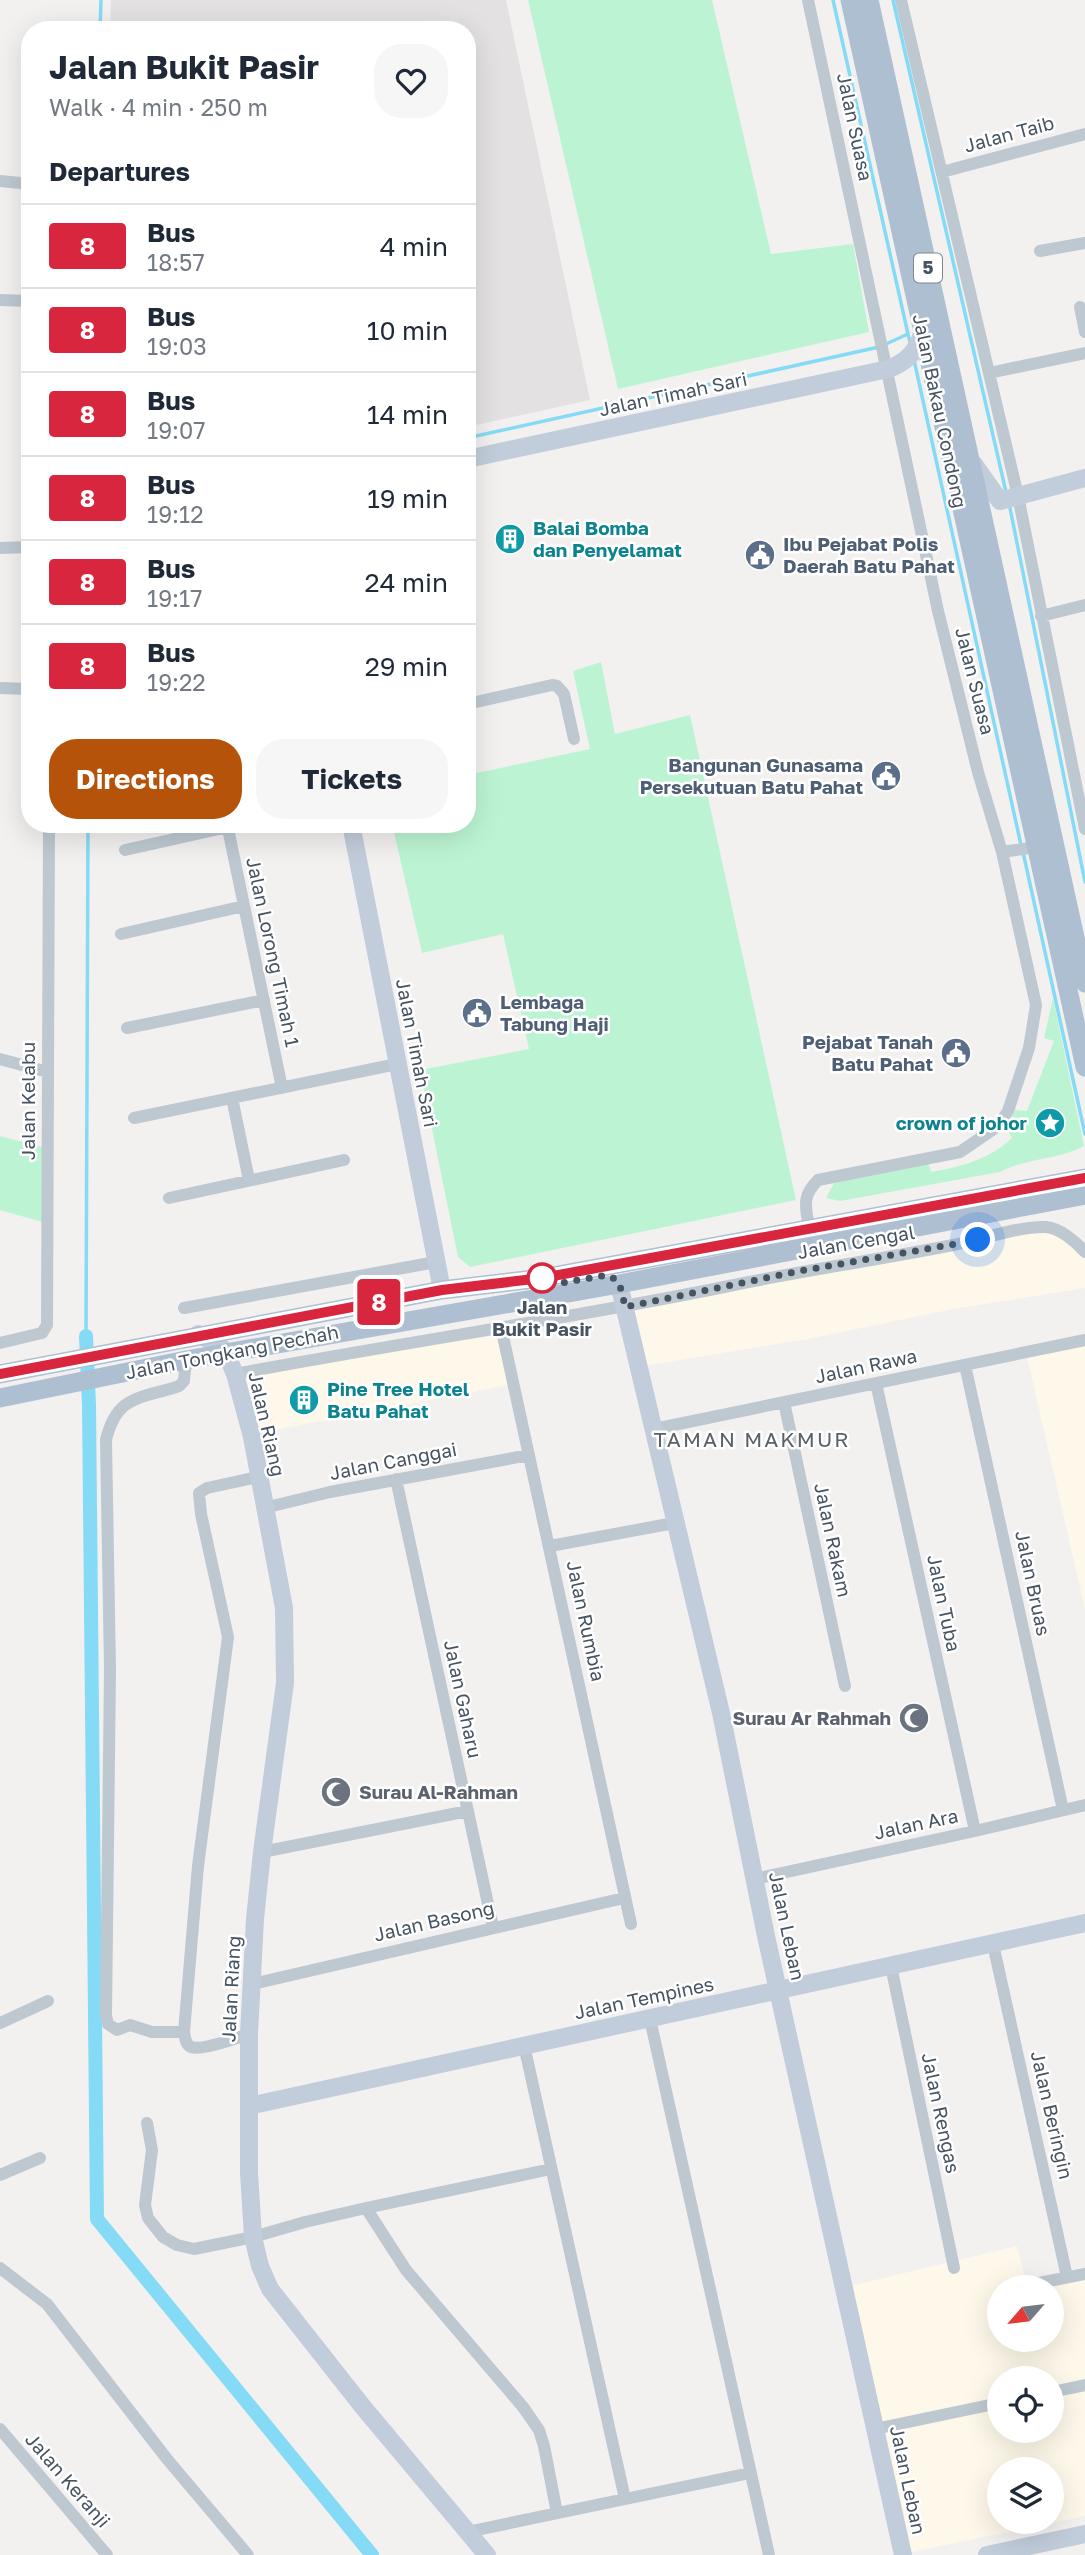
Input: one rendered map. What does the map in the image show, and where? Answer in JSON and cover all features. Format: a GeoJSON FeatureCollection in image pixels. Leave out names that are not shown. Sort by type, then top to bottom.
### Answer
{"type":"FeatureCollection","features":[{"type":"Feature","properties":{"kind":"main road","name":"Jalan Bakau Condong"},"geometry":{"type":"LineString","coordinates":[[850,0],[921,341],[1019,850],[1085,1068]]}},
{"type":"Feature","properties":{"kind":"main road","name":"Jalan Bakau Condong"},"geometry":{"type":"LineString","coordinates":[[869,0],[1085,983]]}},
{"type":"Feature","properties":{"kind":"main road"},"geometry":{"type":"LineString","coordinates":[[991,1196],[1018,1183],[1062,1173],[1085,1164]]}},
{"type":"Feature","properties":{"kind":"main road","name":"Jalan Tongkang Pechah"},"geometry":{"type":"LineString","coordinates":[[0,1374],[135,1346],[442,1290],[535,1279],[1085,1178]]}},
{"type":"Feature","properties":{"kind":"main road","name":"Jalan Tongkang Pechah"},"geometry":{"type":"LineString","coordinates":[[0,1398],[186,1360],[619,1284],[1085,1195]]}},
{"type":"Feature","properties":{"kind":"main road"},"geometry":{"type":"LineString","coordinates":[[535,1279],[550,1285],[607,1275],[615,1278],[619,1284]]}},
{"type":"Feature","properties":{"kind":"main road"},"geometry":{"type":"LineString","coordinates":[[388,1323],[406,1310],[434,1301],[442,1290],[452,1299],[483,1296],[500,1303]]}},
{"type":"Feature","properties":{"kind":"street","name":"Jalan Suasa"},"geometry":{"type":"LineString","coordinates":[[808,0],[879,327],[891,362],[941,625],[978,772],[1019,850],[1036,1005],[1029,1048],[1008,1111],[998,1126],[960,1152],[818,1180],[809,1189],[806,1200],[809,1228]]}},
{"type":"Feature","properties":{"kind":"street"},"geometry":{"type":"LineString","coordinates":[[901,0],[989,373],[1009,499],[1041,616],[1085,829]]}},
{"type":"Feature","properties":{"kind":"street","name":"Jalan Taib"},"geometry":{"type":"LineString","coordinates":[[942,172],[1085,134]]}},
{"type":"Feature","properties":{"kind":"street"},"geometry":{"type":"LineString","coordinates":[[0,181],[21,183]]}},
{"type":"Feature","properties":{"kind":"street"},"geometry":{"type":"LineString","coordinates":[[1040,251],[1085,243]]}},
{"type":"Feature","properties":{"kind":"street"},"geometry":{"type":"LineString","coordinates":[[0,300],[21,301]]}},
{"type":"Feature","properties":{"kind":"street"},"geometry":{"type":"LineString","coordinates":[[1080,307],[1085,332]]}},
{"type":"Feature","properties":{"kind":"street"},"geometry":{"type":"LineString","coordinates":[[891,362],[921,341]]}},
{"type":"Feature","properties":{"kind":"street"},"geometry":{"type":"LineString","coordinates":[[989,373],[1085,353]]}},
{"type":"Feature","properties":{"kind":"street","name":"Jalan Timah Sari"},"geometry":{"type":"LineString","coordinates":[[476,457],[891,362]]}},
{"type":"Feature","properties":{"kind":"street"},"geometry":{"type":"LineString","coordinates":[[971,460],[1009,499]]}},
{"type":"Feature","properties":{"kind":"street"},"geometry":{"type":"LineString","coordinates":[[988,537],[1009,499],[1085,478]]}},
{"type":"Feature","properties":{"kind":"street"},"geometry":{"type":"LineString","coordinates":[[0,548],[21,547]]}},
{"type":"Feature","properties":{"kind":"street"},"geometry":{"type":"LineString","coordinates":[[1041,616],[1085,606]]}},
{"type":"Feature","properties":{"kind":"street"},"geometry":{"type":"LineString","coordinates":[[476,702],[557,686],[564,694],[574,739]]}},
{"type":"Feature","properties":{"kind":"street"},"geometry":{"type":"LineString","coordinates":[[0,688],[21,689]]}},
{"type":"Feature","properties":{"kind":"street","name":"Jalan Kelabu"},"geometry":{"type":"LineString","coordinates":[[0,1343],[42,1333],[47,1325],[49,833]]}},
{"type":"Feature","properties":{"kind":"street"},"geometry":{"type":"LineString","coordinates":[[125,850],[195,833]]}},
{"type":"Feature","properties":{"kind":"street","name":"Jalan Lorong Timah 1"},"geometry":{"type":"LineString","coordinates":[[230,833],[282,1088]]}},
{"type":"Feature","properties":{"kind":"street","name":"Jalan Timah Sari"},"geometry":{"type":"LineString","coordinates":[[353,833],[442,1290]]}},
{"type":"Feature","properties":{"kind":"street"},"geometry":{"type":"LineString","coordinates":[[121,934],[244,906]]}},
{"type":"Feature","properties":{"kind":"street"},"geometry":{"type":"LineString","coordinates":[[127,1028],[264,1000]]}},
{"type":"Feature","properties":{"kind":"street"},"geometry":{"type":"LineString","coordinates":[[0,1059],[48,1072]]}},
{"type":"Feature","properties":{"kind":"street"},"geometry":{"type":"LineString","coordinates":[[134,1118],[397,1063]]}},
{"type":"Feature","properties":{"kind":"street"},"geometry":{"type":"LineString","coordinates":[[232,1098],[249,1180]]}},
{"type":"Feature","properties":{"kind":"street"},"geometry":{"type":"LineString","coordinates":[[169,1198],[344,1160]]}},
{"type":"Feature","properties":{"kind":"street","name":"Jalan Cengal"},"geometry":{"type":"LineString","coordinates":[[235,1374],[625,1307],[1027,1229],[1048,1227],[1062,1233],[1085,1252]]}},
{"type":"Feature","properties":{"kind":"street"},"geometry":{"type":"LineString","coordinates":[[184,1308],[436,1262]]}},
{"type":"Feature","properties":{"kind":"street","name":"Jalan Leban"},"geometry":{"type":"LineString","coordinates":[[619,1284],[721,1713],[903,2555]]}},
{"type":"Feature","properties":{"kind":"street","name":"Jalan Rumbia"},"geometry":{"type":"LineString","coordinates":[[501,1327],[631,1924]]}},
{"type":"Feature","properties":{"kind":"street"},"geometry":{"type":"LineString","coordinates":[[198,1335],[211,1340],[226,1353]]}},
{"type":"Feature","properties":{"kind":"street","name":"Jalan Rawa"},"geometry":{"type":"LineString","coordinates":[[654,1429],[1085,1340]]}},
{"type":"Feature","properties":{"kind":"street","name":"Jalan Riang"},"geometry":{"type":"LineString","coordinates":[[226,1353],[235,1374],[251,1437],[284,1608],[285,1684],[255,1919],[249,2034],[250,2205],[253,2237],[260,2266],[270,2289],[487,2555]]}},
{"type":"Feature","properties":{"kind":"street"},"geometry":{"type":"LineString","coordinates":[[184,2032],[152,2032],[130,2025],[117,2030],[108,2024],[106,2016],[110,1669],[106,1440],[110,1423],[121,1407],[130,1401],[179,1386],[184,1381],[186,1360]]}},
{"type":"Feature","properties":{"kind":"street","name":"Jalan Bruas"},"geometry":{"type":"LineString","coordinates":[[965,1365],[1063,1810]]}},
{"type":"Feature","properties":{"kind":"street","name":"Jalan Tuba"},"geometry":{"type":"LineString","coordinates":[[876,1383],[975,1831]]}},
{"type":"Feature","properties":{"kind":"street","name":"Jalan Rakam"},"geometry":{"type":"LineString","coordinates":[[784,1402],[845,1686]]}},
{"type":"Feature","properties":{"kind":"street","name":"Jalan Canggai"},"geometry":{"type":"LineString","coordinates":[[264,1508],[396,1479],[529,1455]]}},
{"type":"Feature","properties":{"kind":"street"},"geometry":{"type":"LineString","coordinates":[[249,2034],[202,2047],[192,2047],[186,2043],[184,2032],[198,1866],[228,1637],[201,1514],[199,1493],[207,1488],[258,1477]]}},
{"type":"Feature","properties":{"kind":"street","name":"Jalan Gaharu"},"geometry":{"type":"LineString","coordinates":[[396,1479],[493,1927]]}},
{"type":"Feature","properties":{"kind":"street"},"geometry":{"type":"LineString","coordinates":[[550,1546],[674,1523]]}},
{"type":"Feature","properties":{"kind":"street","name":"Jalan Ara"},"geometry":{"type":"LineString","coordinates":[[755,1879],[1085,1805]]}},
{"type":"Feature","properties":{"kind":"street"},"geometry":{"type":"LineString","coordinates":[[262,1852],[468,1811]]}},
{"type":"Feature","properties":{"kind":"street","name":"Jalan Basong"},"geometry":{"type":"LineString","coordinates":[[253,1984],[624,1898]]}},
{"type":"Feature","properties":{"kind":"street","name":"Jalan Tempines"},"geometry":{"type":"LineString","coordinates":[[249,2106],[1085,1923]]}},
{"type":"Feature","properties":{"kind":"street","name":"Jalan Beringin"},"geometry":{"type":"LineString","coordinates":[[993,1944],[1067,2277]]}},
{"type":"Feature","properties":{"kind":"street","name":"Jalan Rengas"},"geometry":{"type":"LineString","coordinates":[[891,1966],[954,2268]]}},
{"type":"Feature","properties":{"kind":"street"},"geometry":{"type":"LineString","coordinates":[[0,2023],[48,2001]]}},
{"type":"Feature","properties":{"kind":"street"},"geometry":{"type":"LineString","coordinates":[[650,2019],[769,2555]]}},
{"type":"Feature","properties":{"kind":"street"},"geometry":{"type":"LineString","coordinates":[[524,2045],[625,2499]]}},
{"type":"Feature","properties":{"kind":"street"},"geometry":{"type":"LineString","coordinates":[[147,2123],[152,2150],[145,2205],[148,2218],[163,2237],[177,2245],[194,2249],[366,2208],[551,2169]]}},
{"type":"Feature","properties":{"kind":"street"},"geometry":{"type":"LineString","coordinates":[[0,2175],[40,2158]]}},
{"type":"Feature","properties":{"kind":"street"},"geometry":{"type":"LineString","coordinates":[[366,2208],[406,2270],[523,2407],[539,2430],[557,2513]]}},
{"type":"Feature","properties":{"kind":"street"},"geometry":{"type":"LineString","coordinates":[[0,2268],[47,2304],[167,2459],[247,2555]]}},
{"type":"Feature","properties":{"kind":"street"},"geometry":{"type":"LineString","coordinates":[[1064,2278],[1085,2274]]}},
{"type":"Feature","properties":{"kind":"street"},"geometry":{"type":"LineString","coordinates":[[1064,2389],[1085,2385]]}},
{"type":"Feature","properties":{"kind":"street"},"geometry":{"type":"LineString","coordinates":[[875,2429],[987,2406]]}},
{"type":"Feature","properties":{"kind":"street","name":"Jalan Keranji"},"geometry":{"type":"LineString","coordinates":[[0,2429],[106,2555]]}},
{"type":"Feature","properties":{"kind":"street"},"geometry":{"type":"LineString","coordinates":[[467,2532],[750,2473]]}},
{"type":"Feature","properties":{"kind":"street"},"geometry":{"type":"LineString","coordinates":[[987,2555],[1085,2534]]}},
{"type":"Feature","properties":{"kind":"shaded area"},"geometry":{"type":"Polygon","coordinates":[[[111,0],[506,0],[590,400],[476,425],[476,21],[110,21],[111,0]]]}},
{"type":"Feature","properties":{"kind":"shaded area"},"geometry":{"type":"Polygon","coordinates":[[[1028,1224],[1085,1246],[1085,1288],[953,1309],[808,1339],[632,1368],[616,1304],[1028,1224]]]}},
{"type":"Feature","properties":{"kind":"shaded area"},"geometry":{"type":"Polygon","coordinates":[[[505,1322],[519,1383],[244,1436],[241,1368],[505,1322]]]}},
{"type":"Feature","properties":{"kind":"shaded area"},"geometry":{"type":"Polygon","coordinates":[[[1085,1335],[1085,1609],[1025,1348],[1085,1335]]]}},
{"type":"Feature","properties":{"kind":"shaded area"},"geometry":{"type":"Polygon","coordinates":[[[1017,2246],[1024,2275],[987,2275],[987,2352],[1064,2352],[1064,2275],[1053,2275],[1085,2268],[1085,2516],[1064,2520],[1064,2457],[987,2457],[987,2534],[998,2534],[897,2555],[838,2289],[1017,2246]]]}},
{"type":"Feature","properties":{"kind":"green space"},"geometry":{"type":"Polygon","coordinates":[[[528,0],[712,0],[771,254],[853,244],[869,332],[618,389],[528,0]]]}},
{"type":"Feature","properties":{"kind":"green space"},"geometry":{"type":"Polygon","coordinates":[[[601,662],[615,734],[690,715],[796,1200],[470,1267],[458,1257],[420,1070],[529,1049],[503,934],[422,953],[394,833],[476,833],[476,773],[590,749],[573,671],[601,662]]]}},
{"type":"Feature","properties":{"kind":"green space"},"geometry":{"type":"Polygon","coordinates":[[[1053,998],[1084,1146],[1000,1172],[840,1201],[826,1198],[834,1183],[928,1162],[931,1172],[953,1168],[985,1157],[1012,1138],[1007,1129],[1015,1110],[1027,1111],[1054,1041],[1044,1038],[1053,998]]]}},
{"type":"Feature","properties":{"kind":"green space"},"geometry":{"type":"Polygon","coordinates":[[[0,1136],[46,1148],[46,1223],[0,1210],[0,1136]]]}},
{"type":"Feature","properties":{"kind":"waterway"},"geometry":{"type":"LineString","coordinates":[[100,21],[101,0]]}},
{"type":"Feature","properties":{"kind":"waterway"},"geometry":{"type":"LineString","coordinates":[[833,0],[908,334],[886,344]]}},
{"type":"Feature","properties":{"kind":"waterway"},"geometry":{"type":"LineString","coordinates":[[893,0],[1006,492]]}},
{"type":"Feature","properties":{"kind":"waterway"},"geometry":{"type":"LineString","coordinates":[[908,334],[911,346]]}},
{"type":"Feature","properties":{"kind":"waterway"},"geometry":{"type":"LineString","coordinates":[[476,436],[879,347]]}},
{"type":"Feature","properties":{"kind":"waterway"},"geometry":{"type":"LineString","coordinates":[[914,360],[1021,845]]}},
{"type":"Feature","properties":{"kind":"waterway"},"geometry":{"type":"LineString","coordinates":[[1009,503],[1085,882]]}},
{"type":"Feature","properties":{"kind":"waterway"},"geometry":{"type":"LineString","coordinates":[[86,1336],[88,833]]}},
{"type":"Feature","properties":{"kind":"waterway"},"geometry":{"type":"LineString","coordinates":[[1023,852],[1085,1134]]}},
{"type":"Feature","properties":{"kind":"waterway"},"geometry":{"type":"LineString","coordinates":[[86,1336],[89,1405],[97,2219],[372,2555]]}},
{"type":"Feature","properties":{"kind":"bus line","name":"8"},"geometry":{"type":"LineString","coordinates":[[0,1374],[135,1346],[442,1290],[542,1278],[1085,1178]]}},
{"type":"Feature","properties":{"kind":"place","name":"Balai Bomba dan Penyelamat"},"geometry":{"type":"Point","coordinates":[510,539]}},
{"type":"Feature","properties":{"kind":"place","name":"Ibu Pejabat Polis Daerah Batu Pahat"},"geometry":{"type":"Point","coordinates":[760,555]}},
{"type":"Feature","properties":{"kind":"place","name":"Bangunan Gunasama Persekutuan Batu Pahat"},"geometry":{"type":"Point","coordinates":[886,776]}},
{"type":"Feature","properties":{"kind":"place","name":"Lembaga Tabung Haji"},"geometry":{"type":"Point","coordinates":[477,1013]}},
{"type":"Feature","properties":{"kind":"place","name":"Pejabat Tanah Batu Pahat"},"geometry":{"type":"Point","coordinates":[956,1053]}},
{"type":"Feature","properties":{"kind":"place","name":"crown of johor"},"geometry":{"type":"Point","coordinates":[1050,1123]}},
{"type":"Feature","properties":{"kind":"place","name":"Jalan Bukit Pasir"},"geometry":{"type":"Point","coordinates":[542,1278]}},
{"type":"Feature","properties":{"kind":"place","name":"Pine Tree Hotel Batu Pahat"},"geometry":{"type":"Point","coordinates":[304,1400]}},
{"type":"Feature","properties":{"kind":"place","name":"Surau Ar Rahmah"},"geometry":{"type":"Point","coordinates":[914,1718]}},
{"type":"Feature","properties":{"kind":"place","name":"Surau Al-Rahman"},"geometry":{"type":"Point","coordinates":[336,1792]}},
{"type":"Feature","properties":{"kind":"district","name":"TAMAN MAKMUR"},"geometry":{"type":"Point","coordinates":[752,1440]}},
{"type":"Feature","properties":{"kind":"route"},"geometry":{"type":"LineString","coordinates":[[542,1278],[535,1279],[550,1285],[607,1275],[615,1278],[619,1284],[625,1307],[800,1271],[978,1240]]}}]}
